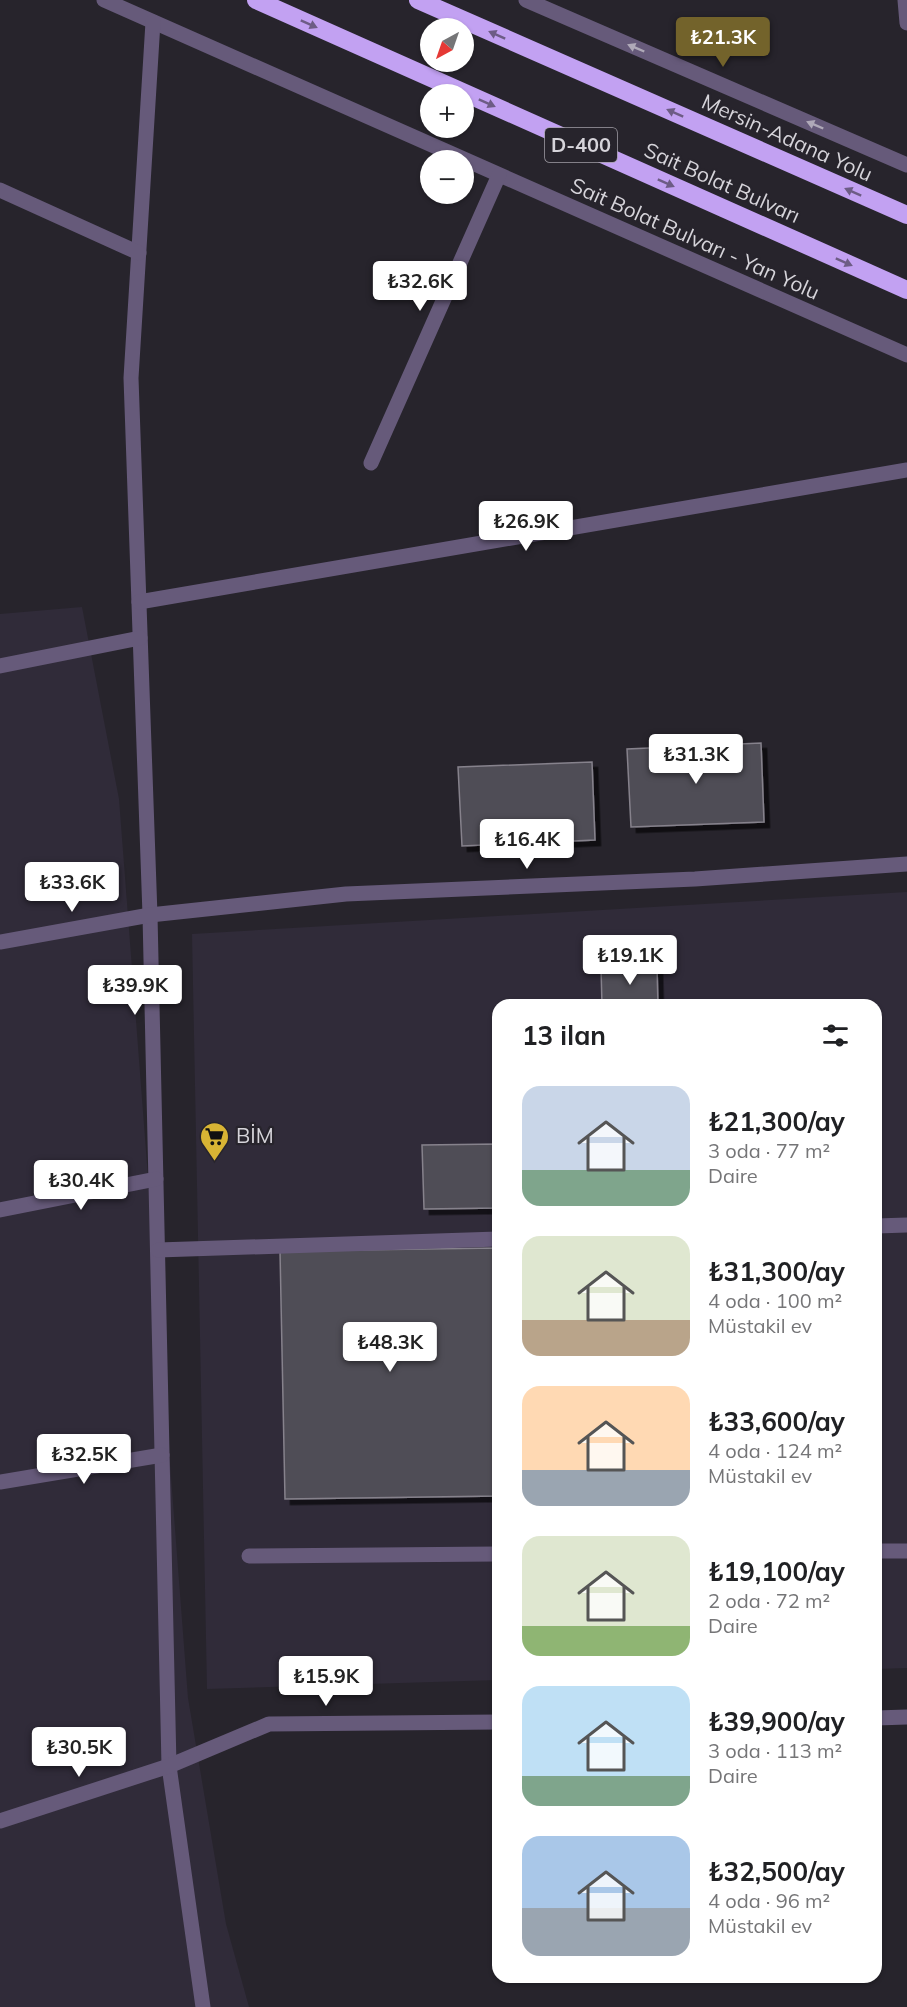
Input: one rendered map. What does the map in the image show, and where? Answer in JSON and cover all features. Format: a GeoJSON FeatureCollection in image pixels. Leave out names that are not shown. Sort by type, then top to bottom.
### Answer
{"type":"FeatureCollection","features":[{"type":"Feature","properties":{"kind":"highway","name":"Sait Bolat Bulvarı"},"geometry":{"type":"LineString","coordinates":[[256,0],[907,290]]}},
{"type":"Feature","properties":{"kind":"highway","name":"Mersin-Adana Yolu"},"geometry":{"type":"LineString","coordinates":[[418,0],[907,215]]}},
{"type":"Feature","properties":{"kind":"street","name":"Sait Bolat Bulvarı - Yan Yolu"},"geometry":{"type":"LineString","coordinates":[[104,0],[907,355]]}},
{"type":"Feature","properties":{"kind":"street"},"geometry":{"type":"LineString","coordinates":[[526,0],[907,165]]}},
{"type":"Feature","properties":{"kind":"street"},"geometry":{"type":"LineString","coordinates":[[905,0],[907,23]]}},
{"type":"Feature","properties":{"kind":"street"},"geometry":{"type":"LineString","coordinates":[[153,22],[131,378],[150,915],[169,1766],[203,2007]]}},
{"type":"Feature","properties":{"kind":"street"},"geometry":{"type":"LineString","coordinates":[[371,463],[499,175]]}},
{"type":"Feature","properties":{"kind":"street"},"geometry":{"type":"LineString","coordinates":[[0,189],[139,253]]}},
{"type":"Feature","properties":{"kind":"street"},"geometry":{"type":"LineString","coordinates":[[139,602],[907,470]]}},
{"type":"Feature","properties":{"kind":"street"},"geometry":{"type":"LineString","coordinates":[[0,666],[140,638]]}},
{"type":"Feature","properties":{"kind":"street"},"geometry":{"type":"LineString","coordinates":[[0,942],[150,915],[346,894],[695,879],[907,864]]}},
{"type":"Feature","properties":{"kind":"street"},"geometry":{"type":"LineString","coordinates":[[0,1210],[156,1179]]}},
{"type":"Feature","properties":{"kind":"street"},"geometry":{"type":"LineString","coordinates":[[882,1226],[907,1225]]}},
{"type":"Feature","properties":{"kind":"street"},"geometry":{"type":"LineString","coordinates":[[158,1250],[492,1239]]}},
{"type":"Feature","properties":{"kind":"street"},"geometry":{"type":"LineString","coordinates":[[0,1482],[162,1455]]}},
{"type":"Feature","properties":{"kind":"street"},"geometry":{"type":"LineString","coordinates":[[882,1551],[907,1551]]}},
{"type":"Feature","properties":{"kind":"street"},"geometry":{"type":"LineString","coordinates":[[249,1556],[492,1554]]}},
{"type":"Feature","properties":{"kind":"street"},"geometry":{"type":"LineString","coordinates":[[882,1718],[907,1717]]}},
{"type":"Feature","properties":{"kind":"street"},"geometry":{"type":"LineString","coordinates":[[0,1821],[169,1766],[269,1724],[492,1722]]}},
{"type":"Feature","properties":{"kind":"shaded area"},"geometry":{"type":"Polygon","coordinates":[[[82,607],[119,799],[188,1698],[226,1924],[249,2007],[0,2007],[0,614],[82,607]]]}},
{"type":"Feature","properties":{"kind":"shaded area"},"geometry":{"type":"Polygon","coordinates":[[[907,892],[907,1668],[882,1669],[882,999],[492,999],[492,1680],[207,1689],[192,934],[907,892]]]}},
{"type":"Feature","properties":{"kind":"building"},"geometry":{"type":"Polygon","coordinates":[[[761,743],[764,822],[631,827],[627,749],[761,743]]]}},
{"type":"Feature","properties":{"kind":"building"},"geometry":{"type":"Polygon","coordinates":[[[592,762],[595,840],[462,846],[458,767],[592,762]]]}},
{"type":"Feature","properties":{"kind":"building"},"geometry":{"type":"Polygon","coordinates":[[[657,967],[658,999],[602,999],[601,968],[657,967]]]}},
{"type":"Feature","properties":{"kind":"building"},"geometry":{"type":"Polygon","coordinates":[[[492,1144],[492,1208],[424,1209],[422,1145],[492,1144]]]}},
{"type":"Feature","properties":{"kind":"building"},"geometry":{"type":"Polygon","coordinates":[[[492,1248],[492,1496],[285,1499],[280,1251],[492,1248]]]}},
{"type":"Feature","properties":{"kind":"place","name":"BİM"},"geometry":{"type":"Point","coordinates":[215,1162]}}]}
